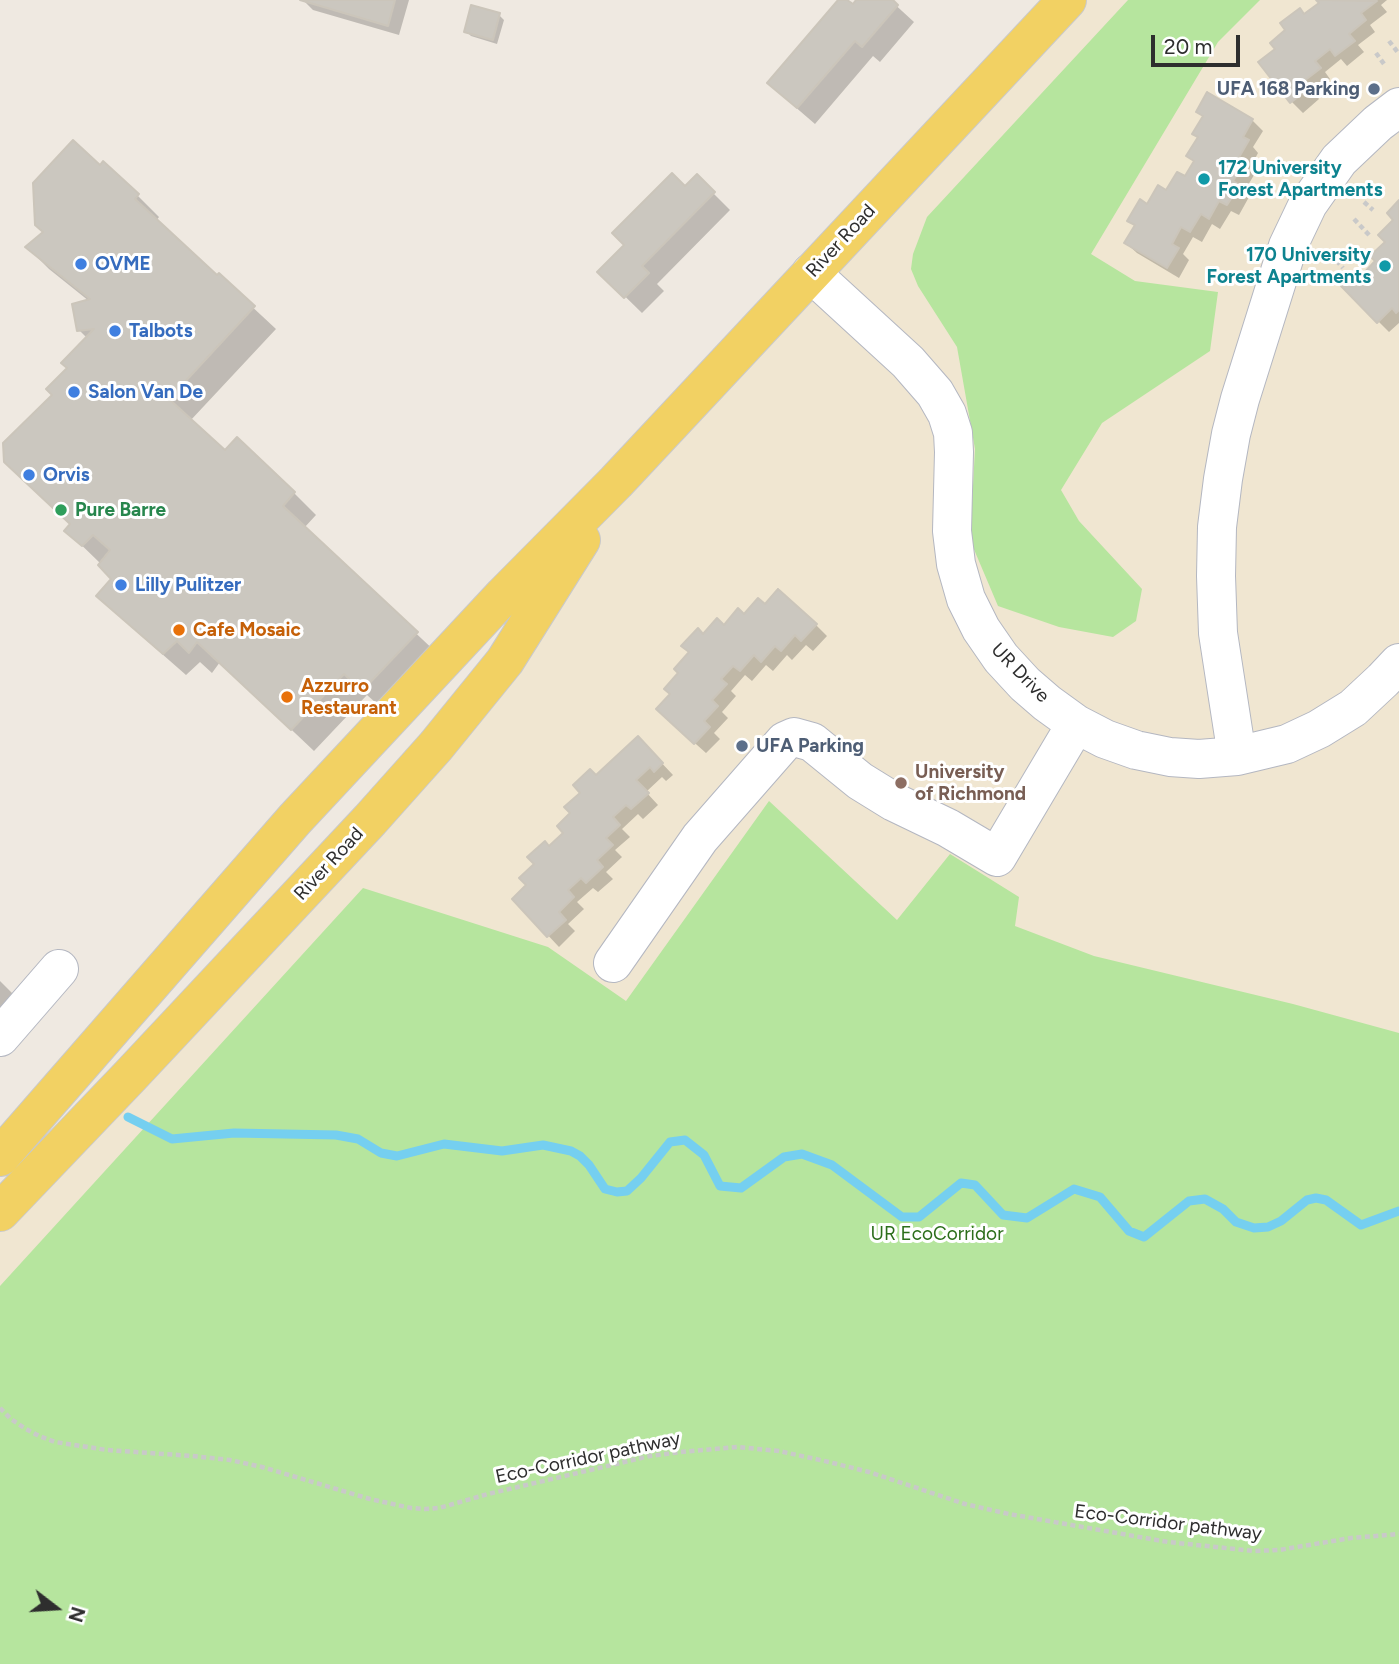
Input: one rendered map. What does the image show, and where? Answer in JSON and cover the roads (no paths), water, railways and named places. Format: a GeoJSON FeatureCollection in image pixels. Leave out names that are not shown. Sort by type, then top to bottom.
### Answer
{"type":"FeatureCollection","features":[{"type":"Feature","properties":{"kind":"main road","name":"River Road"},"geometry":{"type":"LineString","coordinates":[[0,1157],[295,819],[504,595],[616,482],[1067,0]]}},
{"type":"Feature","properties":{"kind":"main road","name":"River Road"},"geometry":{"type":"LineString","coordinates":[[0,1212],[370,820],[436,746],[505,662],[616,482]]}},
{"type":"Feature","properties":{"kind":"main road"},"geometry":{"type":"LineString","coordinates":[[295,819],[306,829],[322,833],[339,832],[370,820]]}},
{"type":"Feature","properties":{"kind":"main road"},"geometry":{"type":"LineString","coordinates":[[0,1130],[88,1055]]}},
{"type":"Feature","properties":{"kind":"street"},"geometry":{"type":"LineString","coordinates":[[1237,756],[1218,633],[1216,576],[1217,527],[1223,479],[1237,411],[1288,246],[1308,204],[1339,160],[1378,122],[1399,107]]}},
{"type":"Feature","properties":{"kind":"street","name":"UR Drive"},"geometry":{"type":"LineString","coordinates":[[811,273],[908,362],[934,393],[947,414],[953,433],[954,452],[952,531],[956,564],[966,599],[981,629],[1001,658],[1047,703],[1076,724],[1105,739],[1136,750],[1170,757],[1199,759],[1237,756],[1287,744],[1319,729],[1353,708],[1399,663]]}},
{"type":"Feature","properties":{"kind":"street"},"geometry":{"type":"LineString","coordinates":[[613,963],[700,838],[785,741],[794,737],[812,742],[860,781],[997,857],[1076,724]]}},
{"type":"Feature","properties":{"kind":"street"},"geometry":{"type":"LineString","coordinates":[[0,1037],[59,969]]}},
{"type":"Feature","properties":{"kind":"waterway"},"geometry":{"type":"LineString","coordinates":[[128,1117],[172,1139],[234,1133],[336,1135],[358,1139],[381,1153],[397,1156],[444,1144],[502,1151],[543,1145],[571,1151],[580,1156],[605,1189],[617,1192],[627,1191],[641,1178],[670,1142],[685,1140],[704,1155],[720,1186],[741,1188],[784,1157],[802,1154],[832,1165],[902,1217],[919,1217],[961,1183],[975,1185],[1003,1215],[1027,1218],[1074,1189],[1100,1197],[1129,1231],[1144,1237],[1189,1201],[1205,1199],[1223,1209],[1236,1222],[1254,1228],[1268,1227],[1281,1221],[1307,1200],[1316,1198],[1326,1200],[1361,1225],[1399,1211]]}},
{"type":"Feature","properties":{"kind":"place","name":"UFA 168 Parking"},"geometry":{"type":"Point","coordinates":[1374,89]}},
{"type":"Feature","properties":{"kind":"place","name":"172 University Forest Apartments"},"geometry":{"type":"Point","coordinates":[1204,179]}},
{"type":"Feature","properties":{"kind":"place","name":"OVME"},"geometry":{"type":"Point","coordinates":[81,264]}},
{"type":"Feature","properties":{"kind":"place","name":"170 University Forest Apartments"},"geometry":{"type":"Point","coordinates":[1385,266]}},
{"type":"Feature","properties":{"kind":"place","name":"Talbots"},"geometry":{"type":"Point","coordinates":[115,331]}},
{"type":"Feature","properties":{"kind":"place","name":"Salon Van De"},"geometry":{"type":"Point","coordinates":[74,392]}},
{"type":"Feature","properties":{"kind":"place","name":"Orvis"},"geometry":{"type":"Point","coordinates":[29,475]}},
{"type":"Feature","properties":{"kind":"place","name":"Pure Barre"},"geometry":{"type":"Point","coordinates":[61,510]}},
{"type":"Feature","properties":{"kind":"place","name":"Lilly Pulitzer"},"geometry":{"type":"Point","coordinates":[121,585]}},
{"type":"Feature","properties":{"kind":"place","name":"Cafe Mosaic"},"geometry":{"type":"Point","coordinates":[179,630]}},
{"type":"Feature","properties":{"kind":"place","name":"Azzurro Restaurant"},"geometry":{"type":"Point","coordinates":[287,697]}},
{"type":"Feature","properties":{"kind":"place","name":"UFA Parking"},"geometry":{"type":"Point","coordinates":[742,746]}},
{"type":"Feature","properties":{"kind":"place","name":"University of Richmond"},"geometry":{"type":"Point","coordinates":[901,783]}},
{"type":"Feature","properties":{"kind":"park label","name":"UR EcoCorridor"},"geometry":{"type":"Point","coordinates":[937,1234]}}]}
